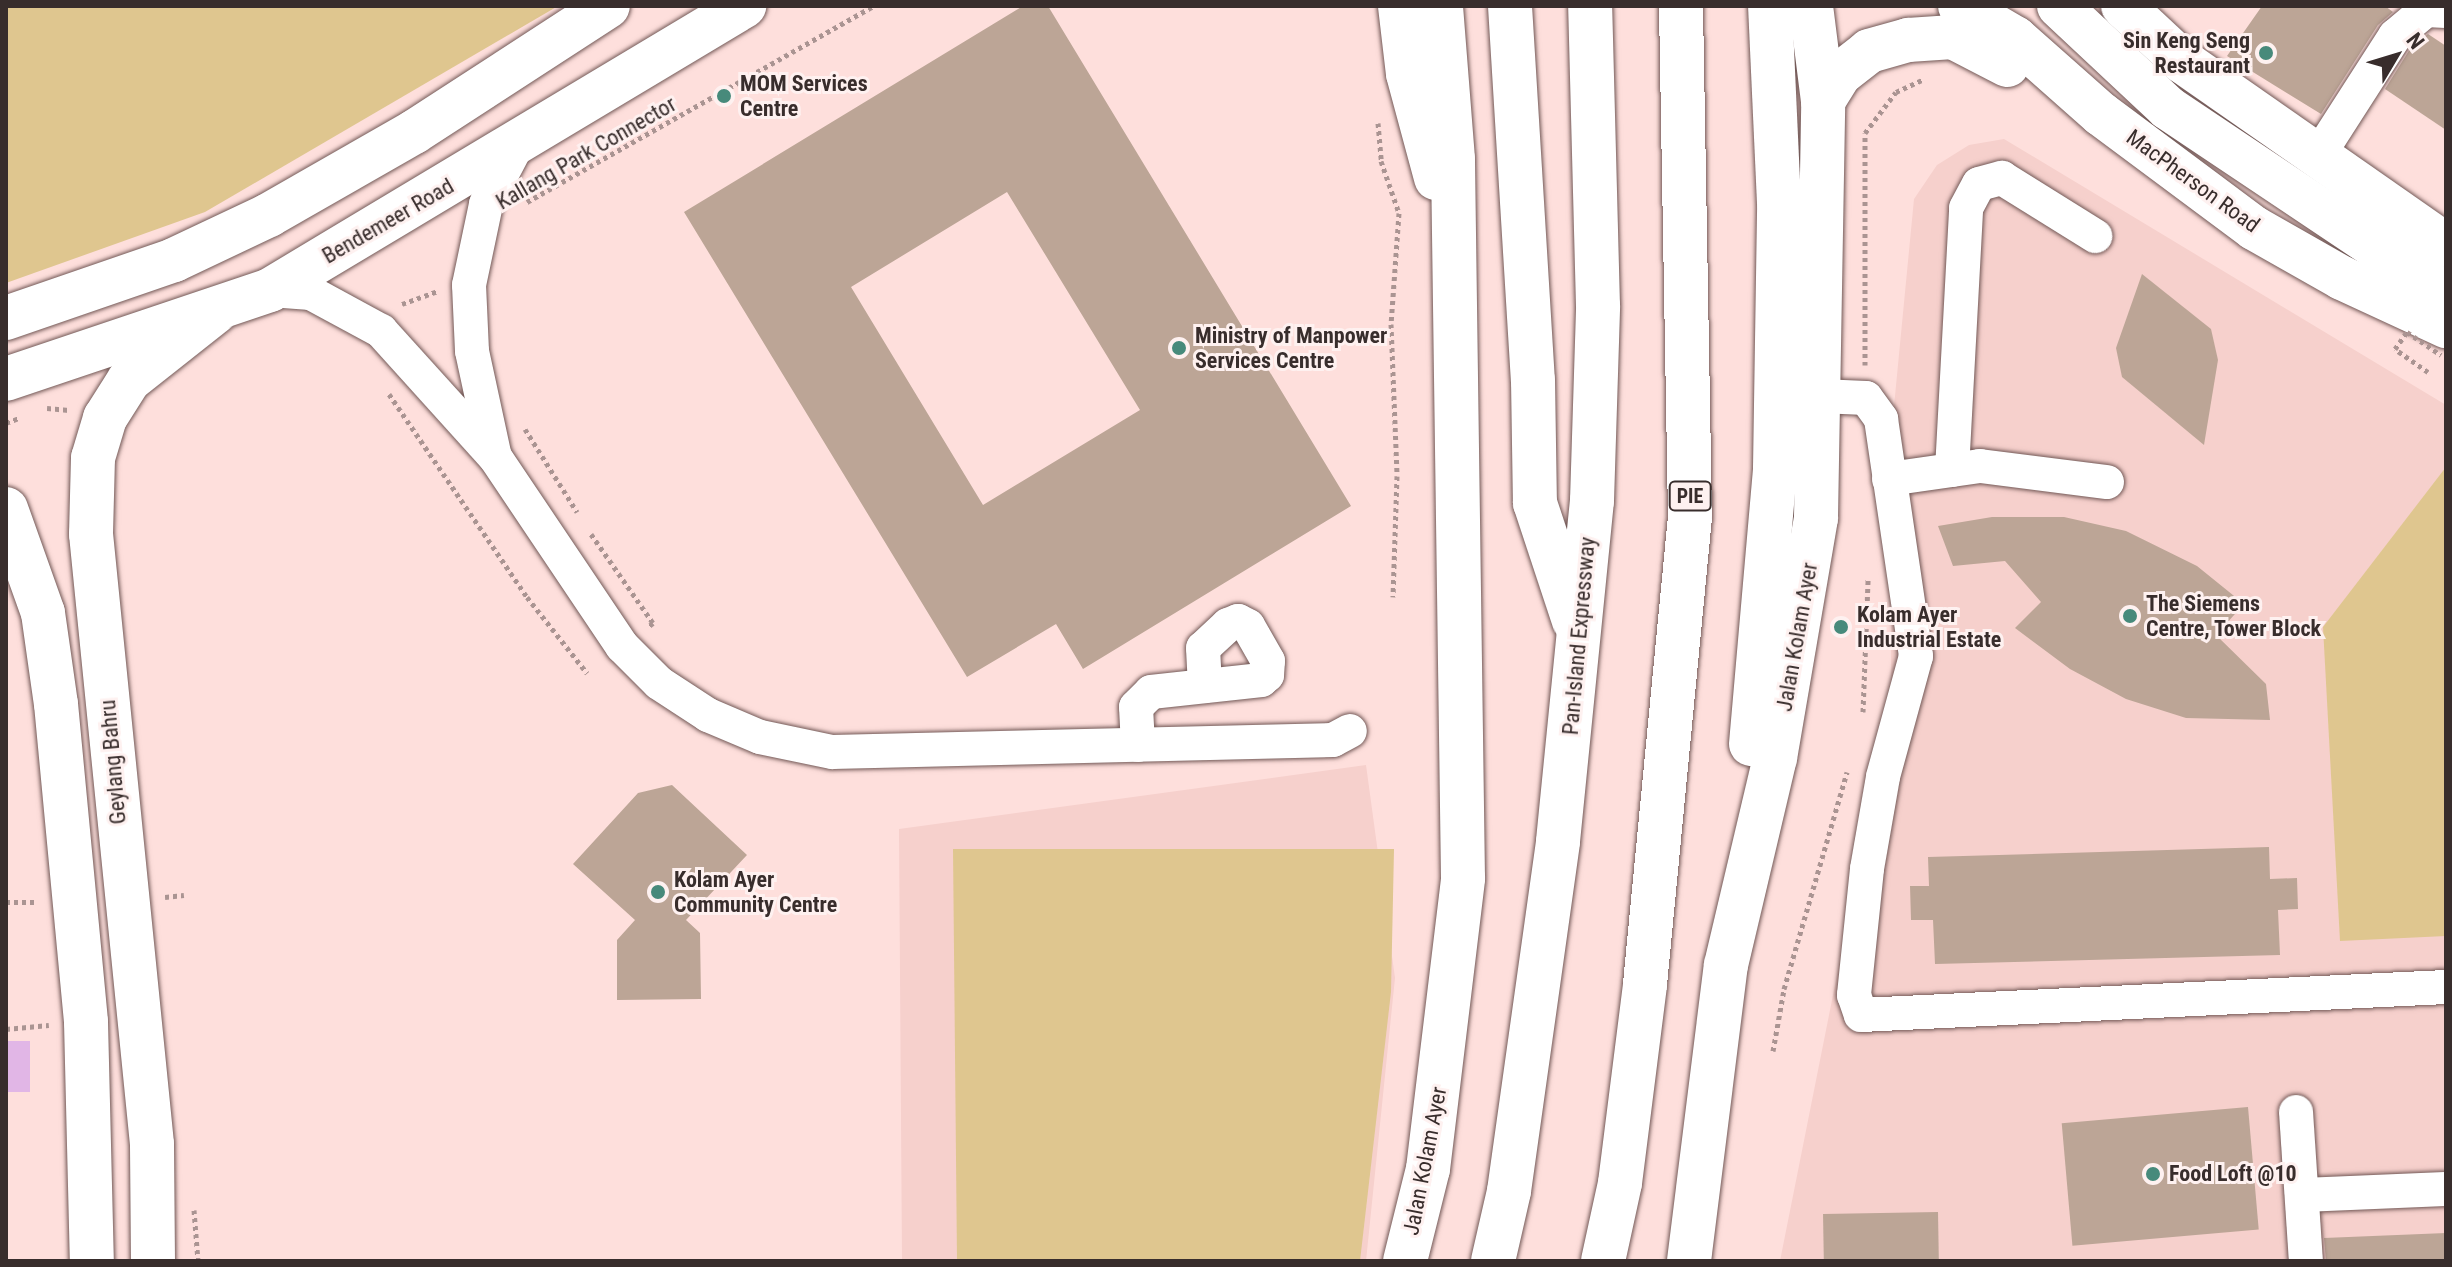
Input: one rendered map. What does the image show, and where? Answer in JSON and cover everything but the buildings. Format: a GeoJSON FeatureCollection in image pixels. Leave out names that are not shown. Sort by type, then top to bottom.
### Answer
{"type":"FeatureCollection","features":[{"type":"Feature","properties":{"kind":"main road"},"geometry":{"type":"LineString","coordinates":[[6,318],[174,260],[269,215],[414,132],[608,6]]}},
{"type":"Feature","properties":{"kind":"main road","name":"Bendemeer Road"},"geometry":{"type":"LineString","coordinates":[[6,379],[215,312],[270,290],[516,147],[744,6]]}},
{"type":"Feature","properties":{"kind":"main road"},"geometry":{"type":"LineString","coordinates":[[1400,6],[1408,74],[1455,258]]}},
{"type":"Feature","properties":{"kind":"main road","name":"Jalan Kolam Ayer"},"geometry":{"type":"LineString","coordinates":[[1405,1261],[1428,1169],[1463,878],[1455,258],[1451,104],[1441,6]]}},
{"type":"Feature","properties":{"kind":"main road"},"geometry":{"type":"LineString","coordinates":[[1510,6],[1533,380],[1535,503],[1580,639]]}},
{"type":"Feature","properties":{"kind":"main road","name":"Pan-Island Expressway"},"geometry":{"type":"LineString","coordinates":[[1493,1261],[1509,1191],[1538,972],[1580,639],[1592,501],[1598,306],[1590,6]]}},
{"type":"Feature","properties":{"kind":"main road","name":"PIE"},"geometry":{"type":"LineString","coordinates":[[1603,1261],[1620,1183],[1645,984],[1690,517],[1681,6]]}},
{"type":"Feature","properties":{"kind":"main road"},"geometry":{"type":"LineString","coordinates":[[1726,965],[1765,625],[1775,468],[1779,203],[1770,6]]}},
{"type":"Feature","properties":{"kind":"main road","name":"Jalan Kolam Ayer"},"geometry":{"type":"LineString","coordinates":[[1689,1261],[1726,965],[1799,637],[1816,518],[1823,101],[1811,6]]}},
{"type":"Feature","properties":{"kind":"main road","name":"MacPherson Road"},"geometry":{"type":"LineString","coordinates":[[1960,6],[2015,38],[2101,114],[2254,228],[2342,278],[2441,347]]}},
{"type":"Feature","properties":{"kind":"main road"},"geometry":{"type":"LineString","coordinates":[[2059,6],[2168,108],[2446,294]]}},
{"type":"Feature","properties":{"kind":"main road"},"geometry":{"type":"LineString","coordinates":[[2123,6],[2182,61],[2446,245]]}},
{"type":"Feature","properties":{"kind":"main road"},"geometry":{"type":"LineString","coordinates":[[1823,101],[1840,74],[1869,51],[1953,37],[2101,114]]}},
{"type":"Feature","properties":{"kind":"main road","name":"Geylang Bahru"},"geometry":{"type":"LineString","coordinates":[[153,1261],[152,1144],[91,534],[93,458],[105,418],[129,380],[215,312]]}},
{"type":"Feature","properties":{"kind":"main road"},"geometry":{"type":"LineString","coordinates":[[6,509],[43,613],[56,704],[86,1022],[95,1198],[92,1261]]}},
{"type":"Feature","properties":{"kind":"street"},"geometry":{"type":"LineString","coordinates":[[2318,156],[2395,36],[2426,10],[2446,11]]}},
{"type":"Feature","properties":{"kind":"street"},"geometry":{"type":"LineString","coordinates":[[495,457],[472,351],[469,285],[486,204],[516,147]]}},
{"type":"Feature","properties":{"kind":"street"},"geometry":{"type":"LineString","coordinates":[[1952,470],[1966,208],[1979,184],[2002,178],[2095,236]]}},
{"type":"Feature","properties":{"kind":"street"},"geometry":{"type":"LineString","coordinates":[[270,290],[311,293],[381,331],[495,457],[622,646],[659,683],[708,715],[760,737],[832,752],[1333,740],[1350,731]]}},
{"type":"Feature","properties":{"kind":"street"},"geometry":{"type":"LineString","coordinates":[[1820,396],[1866,398],[1881,419],[1916,656],[1886,763],[1867,869],[1854,995],[1861,1015],[2446,987]]}},
{"type":"Feature","properties":{"kind":"street"},"geometry":{"type":"LineString","coordinates":[[1889,479],[1980,466],[2107,482]]}},
{"type":"Feature","properties":{"kind":"street"},"geometry":{"type":"LineString","coordinates":[[1138,745],[1141,698],[1151,692],[1205,686]]}},
{"type":"Feature","properties":{"kind":"street"},"geometry":{"type":"LineString","coordinates":[[2296,1112],[2306,1261]]}},
{"type":"Feature","properties":{"kind":"street"},"geometry":{"type":"LineString","coordinates":[[2302,1195],[2446,1189]]}},
{"type":"Feature","properties":{"kind":"path","name":"Kallang Park Connector"},"geometry":{"type":"LineString","coordinates":[[513,210],[874,6]]}},
{"type":"Feature","properties":{"kind":"path"},"geometry":{"type":"LineString","coordinates":[[1378,114],[1381,161],[1399,213],[1391,324],[1397,476],[1393,597]]}},
{"type":"Feature","properties":{"kind":"path"},"geometry":{"type":"LineString","coordinates":[[381,331],[397,306],[431,292],[469,285]]}},
{"type":"Feature","properties":{"kind":"path"},"geometry":{"type":"LineString","coordinates":[[2407,332],[2441,347],[2428,372],[2395,349],[2407,332]]}},
{"type":"Feature","properties":{"kind":"path"},"geometry":{"type":"LineString","coordinates":[[387,392],[534,607],[587,673]]}},
{"type":"Feature","properties":{"kind":"path"},"geometry":{"type":"LineString","coordinates":[[524,425],[653,623],[622,646]]}},
{"type":"Feature","properties":{"kind":"path"},"geometry":{"type":"LineString","coordinates":[[164,898],[184,895]]}},
{"type":"Feature","properties":{"kind":"shaded area"},"geometry":{"type":"Polygon","coordinates":[[[6,6],[558,6],[205,212],[6,283],[6,6]]]}},
{"type":"Feature","properties":{"kind":"shaded area"},"geometry":{"type":"Polygon","coordinates":[[[2004,139],[2446,405],[2446,1261],[1780,1261],[1891,704],[1892,427],[1914,199],[1937,165],[1969,145],[2004,139]]]}},
{"type":"Feature","properties":{"kind":"shaded area"},"geometry":{"type":"Polygon","coordinates":[[[2446,467],[2446,936],[2340,941],[2323,627],[2446,467]]]}},
{"type":"Feature","properties":{"kind":"shaded area"},"geometry":{"type":"Polygon","coordinates":[[[1366,765],[1395,978],[1366,1261],[902,1261],[899,829],[1366,765]]]}},
{"type":"Feature","properties":{"kind":"shaded area"},"geometry":{"type":"Polygon","coordinates":[[[953,849],[1394,849],[1391,992],[1360,1261],[957,1261],[953,849]]]}},
{"type":"Feature","properties":{"kind":"shaded area"},"geometry":{"type":"Polygon","coordinates":[[[6,1041],[30,1041],[30,1092],[6,1092],[6,1041]]]}},
{"type":"Feature","properties":{"kind":"place","name":"Sin Keng Seng Restaurant"},"geometry":{"type":"Point","coordinates":[2266,53]}},
{"type":"Feature","properties":{"kind":"place","name":"MOM Services Centre"},"geometry":{"type":"Point","coordinates":[724,96]}},
{"type":"Feature","properties":{"kind":"place","name":"Ministry of Manpower Services Centre"},"geometry":{"type":"Point","coordinates":[1179,348]}},
{"type":"Feature","properties":{"kind":"place","name":"The Siemens Centre, Tower Block"},"geometry":{"type":"Point","coordinates":[2130,616]}},
{"type":"Feature","properties":{"kind":"place","name":"Kolam Ayer Industrial Estate"},"geometry":{"type":"Point","coordinates":[1841,627]}},
{"type":"Feature","properties":{"kind":"place","name":"Kolam Ayer Community Centre"},"geometry":{"type":"Point","coordinates":[658,892]}},
{"type":"Feature","properties":{"kind":"place","name":"Food Loft @10"},"geometry":{"type":"Point","coordinates":[2153,1174]}}]}
